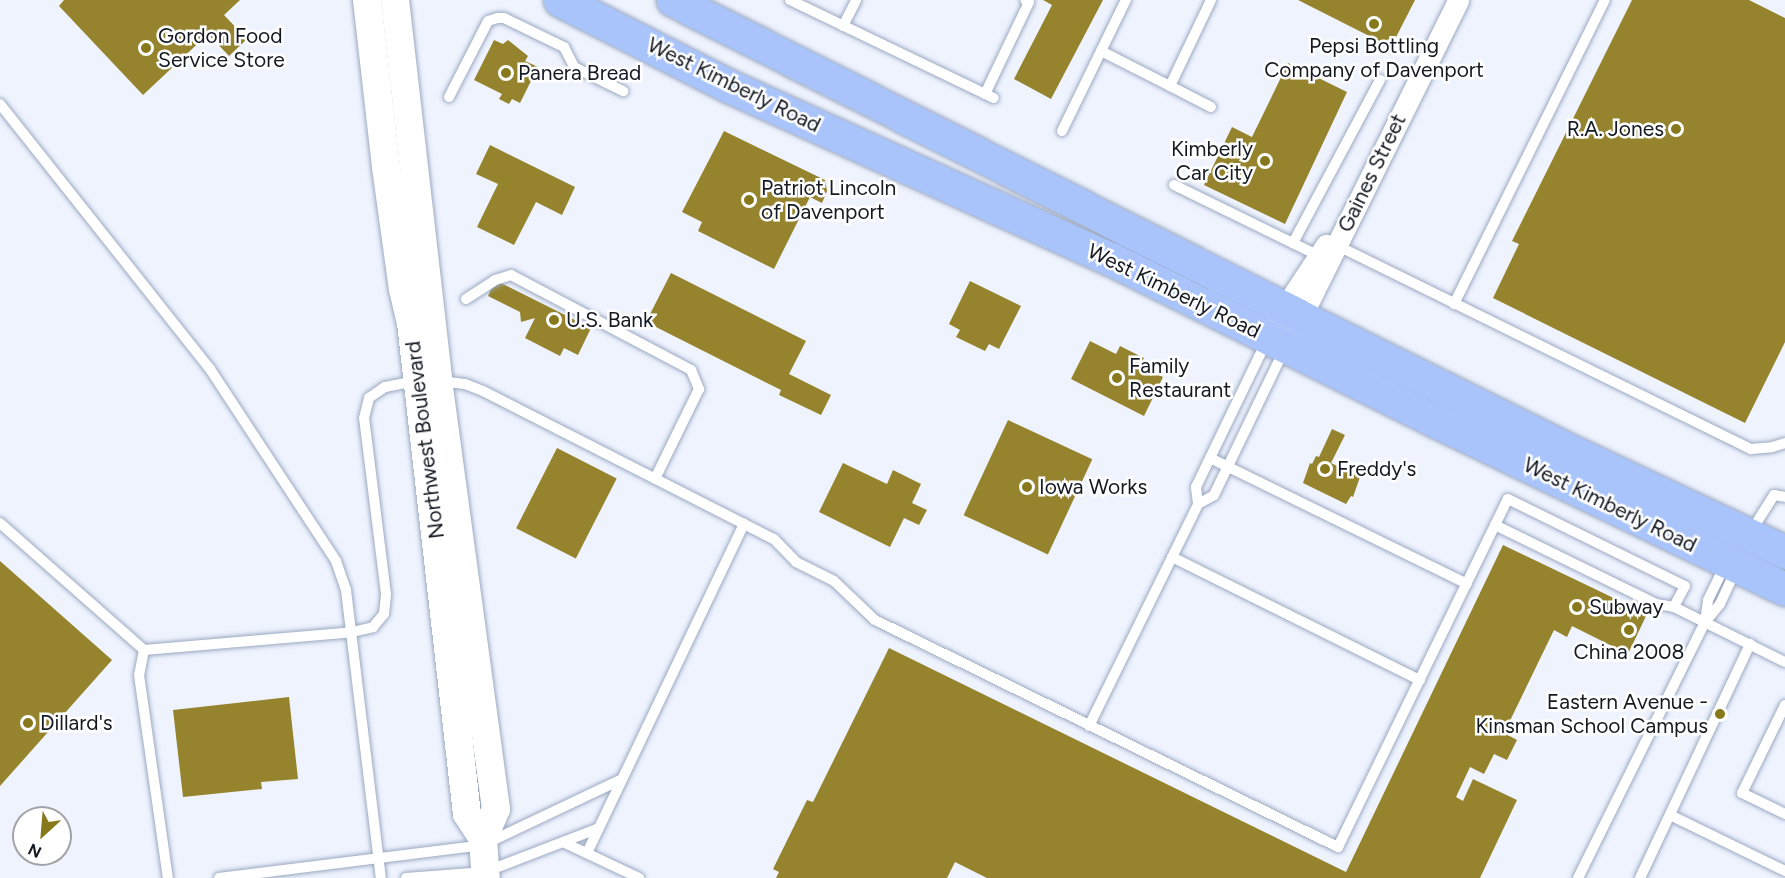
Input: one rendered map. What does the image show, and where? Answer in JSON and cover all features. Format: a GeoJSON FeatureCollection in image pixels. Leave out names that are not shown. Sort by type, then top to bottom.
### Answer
{"type":"FeatureCollection","features":[{"type":"Feature","properties":{"kind":"main road","name":"Northwest Boulevard"},"geometry":{"type":"LineString","coordinates":[[367,0],[384,156],[428,380]]}},
{"type":"Feature","properties":{"kind":"main road","name":"Northwest Boulevard"},"geometry":{"type":"LineString","coordinates":[[395,0],[467,814],[484,859]]}},
{"type":"Feature","properties":{"kind":"main road"},"geometry":{"type":"LineString","coordinates":[[399,49],[411,0]]}},
{"type":"Feature","properties":{"kind":"main road","name":"West Kimberly Road"},"geometry":{"type":"LineString","coordinates":[[560,0],[729,86],[1111,259],[1277,342],[1742,549],[1785,552]]}},
{"type":"Feature","properties":{"kind":"main road","name":"West Kimberly Road"},"geometry":{"type":"LineString","coordinates":[[673,0],[1292,313],[1579,455],[1742,549],[1785,588]]}},
{"type":"Feature","properties":{"kind":"street","name":"Gaines Street"},"geometry":{"type":"LineString","coordinates":[[1277,342],[1357,204],[1458,0]]}},
{"type":"Feature","properties":{"kind":"lane"},"geometry":{"type":"LineString","coordinates":[[790,0],[990,96],[1029,2],[1025,0]]}},
{"type":"Feature","properties":{"kind":"lane"},"geometry":{"type":"LineString","coordinates":[[843,26],[856,0]]}},
{"type":"Feature","properties":{"kind":"lane"},"geometry":{"type":"LineString","coordinates":[[1062,131],[1126,0]]}},
{"type":"Feature","properties":{"kind":"lane"},"geometry":{"type":"LineString","coordinates":[[1170,86],[1211,0]]}},
{"type":"Feature","properties":{"kind":"lane"},"geometry":{"type":"LineString","coordinates":[[1454,304],[1605,0]]}},
{"type":"Feature","properties":{"kind":"lane"},"geometry":{"type":"LineString","coordinates":[[449,97],[488,21],[498,18],[504,18],[564,47],[574,68],[623,91]]}},
{"type":"Feature","properties":{"kind":"lane"},"geometry":{"type":"LineString","coordinates":[[1101,51],[1211,107]]}},
{"type":"Feature","properties":{"kind":"lane"},"geometry":{"type":"LineString","coordinates":[[1293,243],[1380,80]]}},
{"type":"Feature","properties":{"kind":"lane"},"geometry":{"type":"LineString","coordinates":[[0,104],[210,369],[336,561],[346,590],[352,632],[381,878]]}},
{"type":"Feature","properties":{"kind":"lane"},"geometry":{"type":"LineString","coordinates":[[1174,185],[1293,243],[1328,251],[1454,304],[1751,449],[1785,443]]}},
{"type":"Feature","properties":{"kind":"lane"},"geometry":{"type":"LineString","coordinates":[[466,299],[495,280],[511,276],[692,370],[699,389],[655,479]]}},
{"type":"Feature","properties":{"kind":"lane"},"geometry":{"type":"LineString","coordinates":[[1089,726],[1198,504],[1196,487],[1210,458],[1277,342]]}},
{"type":"Feature","properties":{"kind":"lane"},"geometry":{"type":"LineString","coordinates":[[1198,504],[1214,495],[1277,342]]}},
{"type":"Feature","properties":{"kind":"lane"},"geometry":{"type":"LineString","coordinates":[[0,523],[144,650],[352,632],[373,627],[384,614],[386,594],[364,418],[369,398],[385,387],[428,380],[465,384],[483,391],[774,539],[796,562],[834,581],[875,620],[1338,847],[1508,499],[1685,586],[1674,607]]}},
{"type":"Feature","properties":{"kind":"lane"},"geometry":{"type":"LineString","coordinates":[[1210,458],[1467,584]]}},
{"type":"Feature","properties":{"kind":"lane"},"geometry":{"type":"LineString","coordinates":[[1578,878],[1705,622],[1708,600],[1719,575],[1742,549],[1774,495],[1785,497]]}},
{"type":"Feature","properties":{"kind":"lane"},"geometry":{"type":"LineString","coordinates":[[587,853],[744,524]]}},
{"type":"Feature","properties":{"kind":"lane"},"geometry":{"type":"LineString","coordinates":[[1495,525],[1656,604],[1674,607],[1785,662]]}},
{"type":"Feature","properties":{"kind":"lane"},"geometry":{"type":"LineString","coordinates":[[1172,557],[1420,680]]}},
{"type":"Feature","properties":{"kind":"lane"},"geometry":{"type":"LineString","coordinates":[[1640,878],[1750,644]]}},
{"type":"Feature","properties":{"kind":"lane"},"geometry":{"type":"LineString","coordinates":[[144,650],[139,675],[168,878]]}},
{"type":"Feature","properties":{"kind":"lane"},"geometry":{"type":"LineString","coordinates":[[1785,705],[1742,793],[1785,814]]}},
{"type":"Feature","properties":{"kind":"lane"},"geometry":{"type":"LineString","coordinates":[[219,878],[379,857],[484,859],[622,779]]}},
{"type":"Feature","properties":{"kind":"lane"},"geometry":{"type":"LineString","coordinates":[[1670,814],[1785,871]]}},
{"type":"Feature","properties":{"kind":"lane"},"geometry":{"type":"LineString","coordinates":[[406,878],[565,843],[599,828]]}},
{"type":"Feature","properties":{"kind":"lane"},"geometry":{"type":"LineString","coordinates":[[565,843],[639,878]]}},
{"type":"Feature","properties":{"kind":"building","name":"Gordon Food Service Store"},"geometry":{"type":"Polygon","coordinates":[[[64,0],[240,0],[224,15],[247,39],[229,56],[208,34],[143,95],[59,6],[64,0]]]}},
{"type":"Feature","properties":{"kind":"building"},"geometry":{"type":"Polygon","coordinates":[[[1043,0],[1103,0],[1051,99],[1014,79],[1052,5],[1043,0]]]}},
{"type":"Feature","properties":{"kind":"building","name":"Pepsi Bottling Company of Davenport"},"geometry":{"type":"Polygon","coordinates":[[[1298,0],[1415,0],[1391,47],[1298,0]]]}},
{"type":"Feature","properties":{"kind":"building","name":"R.A. Jones"},"geometry":{"type":"Polygon","coordinates":[[[1632,0],[1749,0],[1785,18],[1785,342],[1745,423],[1493,298],[1519,244],[1512,241],[1632,0]]]}},
{"type":"Feature","properties":{"kind":"building","name":"Panera Bread"},"geometry":{"type":"Polygon","coordinates":[[[494,40],[503,44],[508,40],[528,56],[525,61],[538,67],[520,103],[512,99],[509,104],[499,99],[502,94],[474,80],[494,40]]]}},
{"type":"Feature","properties":{"kind":"building","name":"Kimberly Car City"},"geometry":{"type":"Polygon","coordinates":[[[1288,63],[1347,92],[1285,224],[1204,185],[1232,127],[1252,137],[1288,63]]]}},
{"type":"Feature","properties":{"kind":"building","name":"Patriot Lincoln of Davenport"},"geometry":{"type":"Polygon","coordinates":[[[724,131],[825,180],[827,191],[822,203],[810,197],[774,269],[698,231],[702,222],[682,212],[724,131]]]}},
{"type":"Feature","properties":{"kind":"building"},"geometry":{"type":"Polygon","coordinates":[[[490,145],[575,187],[562,215],[536,202],[514,245],[477,227],[498,184],[476,174],[490,145]]]}},
{"type":"Feature","properties":{"kind":"building"},"geometry":{"type":"Polygon","coordinates":[[[671,273],[806,341],[789,374],[831,395],[821,415],[779,395],[781,390],[646,322],[671,273]]]}},
{"type":"Feature","properties":{"kind":"building","name":"U.S. Bank"},"geometry":{"type":"Polygon","coordinates":[[[495,280],[591,328],[578,355],[564,348],[560,356],[525,338],[535,318],[521,322],[520,312],[488,296],[495,280]]]}},
{"type":"Feature","properties":{"kind":"building"},"geometry":{"type":"Polygon","coordinates":[[[970,281],[1021,306],[999,349],[989,344],[985,351],[956,337],[960,330],[949,324],[970,281]]]}},
{"type":"Feature","properties":{"kind":"building","name":"Family Restaurant"},"geometry":{"type":"Polygon","coordinates":[[[1090,341],[1116,354],[1120,346],[1144,358],[1140,366],[1163,377],[1144,416],[1071,379],[1090,341]]]}},
{"type":"Feature","properties":{"kind":"building","name":"Iowa Works"},"geometry":{"type":"Polygon","coordinates":[[[1008,420],[1092,459],[1048,554],[964,515],[1008,420]]]}},
{"type":"Feature","properties":{"kind":"building","name":"Freddy's"},"geometry":{"type":"Polygon","coordinates":[[[1332,429],[1345,435],[1331,463],[1360,477],[1353,497],[1351,496],[1346,504],[1303,483],[1310,463],[1312,464],[1316,456],[1319,457],[1332,429]]]}},
{"type":"Feature","properties":{"kind":"building"},"geometry":{"type":"Polygon","coordinates":[[[557,448],[617,478],[576,559],[516,528],[557,448]]]}},
{"type":"Feature","properties":{"kind":"building"},"geometry":{"type":"Polygon","coordinates":[[[843,463],[887,484],[893,470],[921,484],[912,503],[927,510],[919,525],[904,518],[890,547],[819,512],[843,463]]]}},
{"type":"Feature","properties":{"kind":"building"},"geometry":{"type":"Polygon","coordinates":[[[1503,545],[1647,614],[1628,654],[1572,626],[1567,637],[1554,630],[1504,733],[1517,740],[1507,760],[1494,754],[1484,774],[1470,767],[1456,797],[1463,801],[1473,779],[1517,800],[1480,878],[987,878],[955,862],[947,878],[776,878],[779,872],[773,869],[807,800],[813,802],[889,648],[1346,872],[1503,545]]]}},
{"type":"Feature","properties":{"kind":"building","name":"Dillard's"},"geometry":{"type":"Polygon","coordinates":[[[0,561],[112,660],[0,786],[0,561]]]}},
{"type":"Feature","properties":{"kind":"building"},"geometry":{"type":"Polygon","coordinates":[[[289,697],[298,779],[261,782],[262,789],[183,797],[173,710],[289,697]]]}},
{"type":"Feature","properties":{"kind":"place","name":"Pepsi Bottling Company of Davenport"},"geometry":{"type":"Point","coordinates":[1374,24]}},
{"type":"Feature","properties":{"kind":"place","name":"Gordon Food Service Store"},"geometry":{"type":"Point","coordinates":[146,48]}},
{"type":"Feature","properties":{"kind":"place","name":"Panera Bread"},"geometry":{"type":"Point","coordinates":[506,73]}},
{"type":"Feature","properties":{"kind":"place","name":"R.A. Jones"},"geometry":{"type":"Point","coordinates":[1676,129]}},
{"type":"Feature","properties":{"kind":"place","name":"Kimberly Car City"},"geometry":{"type":"Point","coordinates":[1265,161]}},
{"type":"Feature","properties":{"kind":"place","name":"Patriot Lincoln of Davenport"},"geometry":{"type":"Point","coordinates":[749,200]}},
{"type":"Feature","properties":{"kind":"place","name":"U.S. Bank"},"geometry":{"type":"Point","coordinates":[554,320]}},
{"type":"Feature","properties":{"kind":"place","name":"Family Restaurant"},"geometry":{"type":"Point","coordinates":[1117,378]}},
{"type":"Feature","properties":{"kind":"place","name":"Freddy's"},"geometry":{"type":"Point","coordinates":[1325,469]}},
{"type":"Feature","properties":{"kind":"place","name":"Iowa Works"},"geometry":{"type":"Point","coordinates":[1027,487]}},
{"type":"Feature","properties":{"kind":"place","name":"Subway"},"geometry":{"type":"Point","coordinates":[1577,607]}},
{"type":"Feature","properties":{"kind":"place","name":"China 2008"},"geometry":{"type":"Point","coordinates":[1629,630]}},
{"type":"Feature","properties":{"kind":"place","name":"Eastern Avenue - Kinsman School Campus"},"geometry":{"type":"Point","coordinates":[1720,714]}},
{"type":"Feature","properties":{"kind":"place","name":"Dillard's"},"geometry":{"type":"Point","coordinates":[28,723]}}]}
